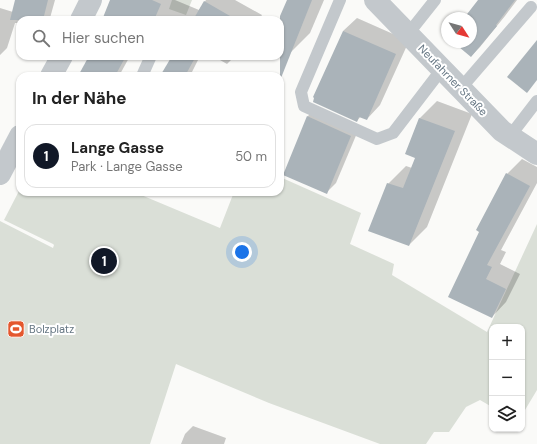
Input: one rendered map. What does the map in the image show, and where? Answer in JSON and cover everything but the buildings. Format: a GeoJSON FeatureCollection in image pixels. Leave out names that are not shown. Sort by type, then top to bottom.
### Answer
{"type":"FeatureCollection","features":[{"type":"Feature","properties":{"kind":"street"},"geometry":{"type":"LineString","coordinates":[[83,16],[91,0]]}},
{"type":"Feature","properties":{"kind":"street","name":"Neufahrner Straße"},"geometry":{"type":"LineString","coordinates":[[375,0],[502,131],[537,154]]}},
{"type":"Feature","properties":{"kind":"street"},"geometry":{"type":"LineString","coordinates":[[0,174],[16,144]]}},
{"type":"Feature","properties":{"kind":"lane"},"geometry":{"type":"LineString","coordinates":[[340,0],[301,92],[304,106],[377,139],[393,133],[442,69]]}},
{"type":"Feature","properties":{"kind":"lane"},"geometry":{"type":"LineString","coordinates":[[408,34],[435,0]]}},
{"type":"Feature","properties":{"kind":"lane"},"geometry":{"type":"LineString","coordinates":[[461,88],[531,7]]}},
{"type":"Feature","properties":{"kind":"lane"},"geometry":{"type":"LineString","coordinates":[[144,72],[149,60]]}},
{"type":"Feature","properties":{"kind":"lane"},"geometry":{"type":"LineString","coordinates":[[510,136],[537,101]]}},
{"type":"Feature","properties":{"kind":"shaded area"},"geometry":{"type":"Polygon","coordinates":[[[172,0],[192,0],[186,15],[169,9],[172,0]]]}},
{"type":"Feature","properties":{"kind":"shaded area"},"geometry":{"type":"Polygon","coordinates":[[[284,179],[361,213],[350,244],[394,264],[392,275],[487,332],[489,328],[489,405],[480,400],[466,407],[449,432],[434,432],[426,444],[380,444],[269,403],[176,364],[150,444],[0,444],[0,221],[53,248],[53,244],[4,220],[16,196],[144,196],[220,228],[232,196],[284,196],[284,179]]]}},
{"type":"Feature","properties":{"kind":"shaded area"},"geometry":{"type":"Polygon","coordinates":[[[537,224],[537,390],[525,410],[525,324],[491,324],[537,224]]]}},
{"type":"Feature","properties":{"kind":"place","name":"Lange Gasse"},"geometry":{"type":"Point","coordinates":[104,261]}},
{"type":"Feature","properties":{"kind":"place","name":"Bolzplatz"},"geometry":{"type":"Point","coordinates":[16,329]}}]}
